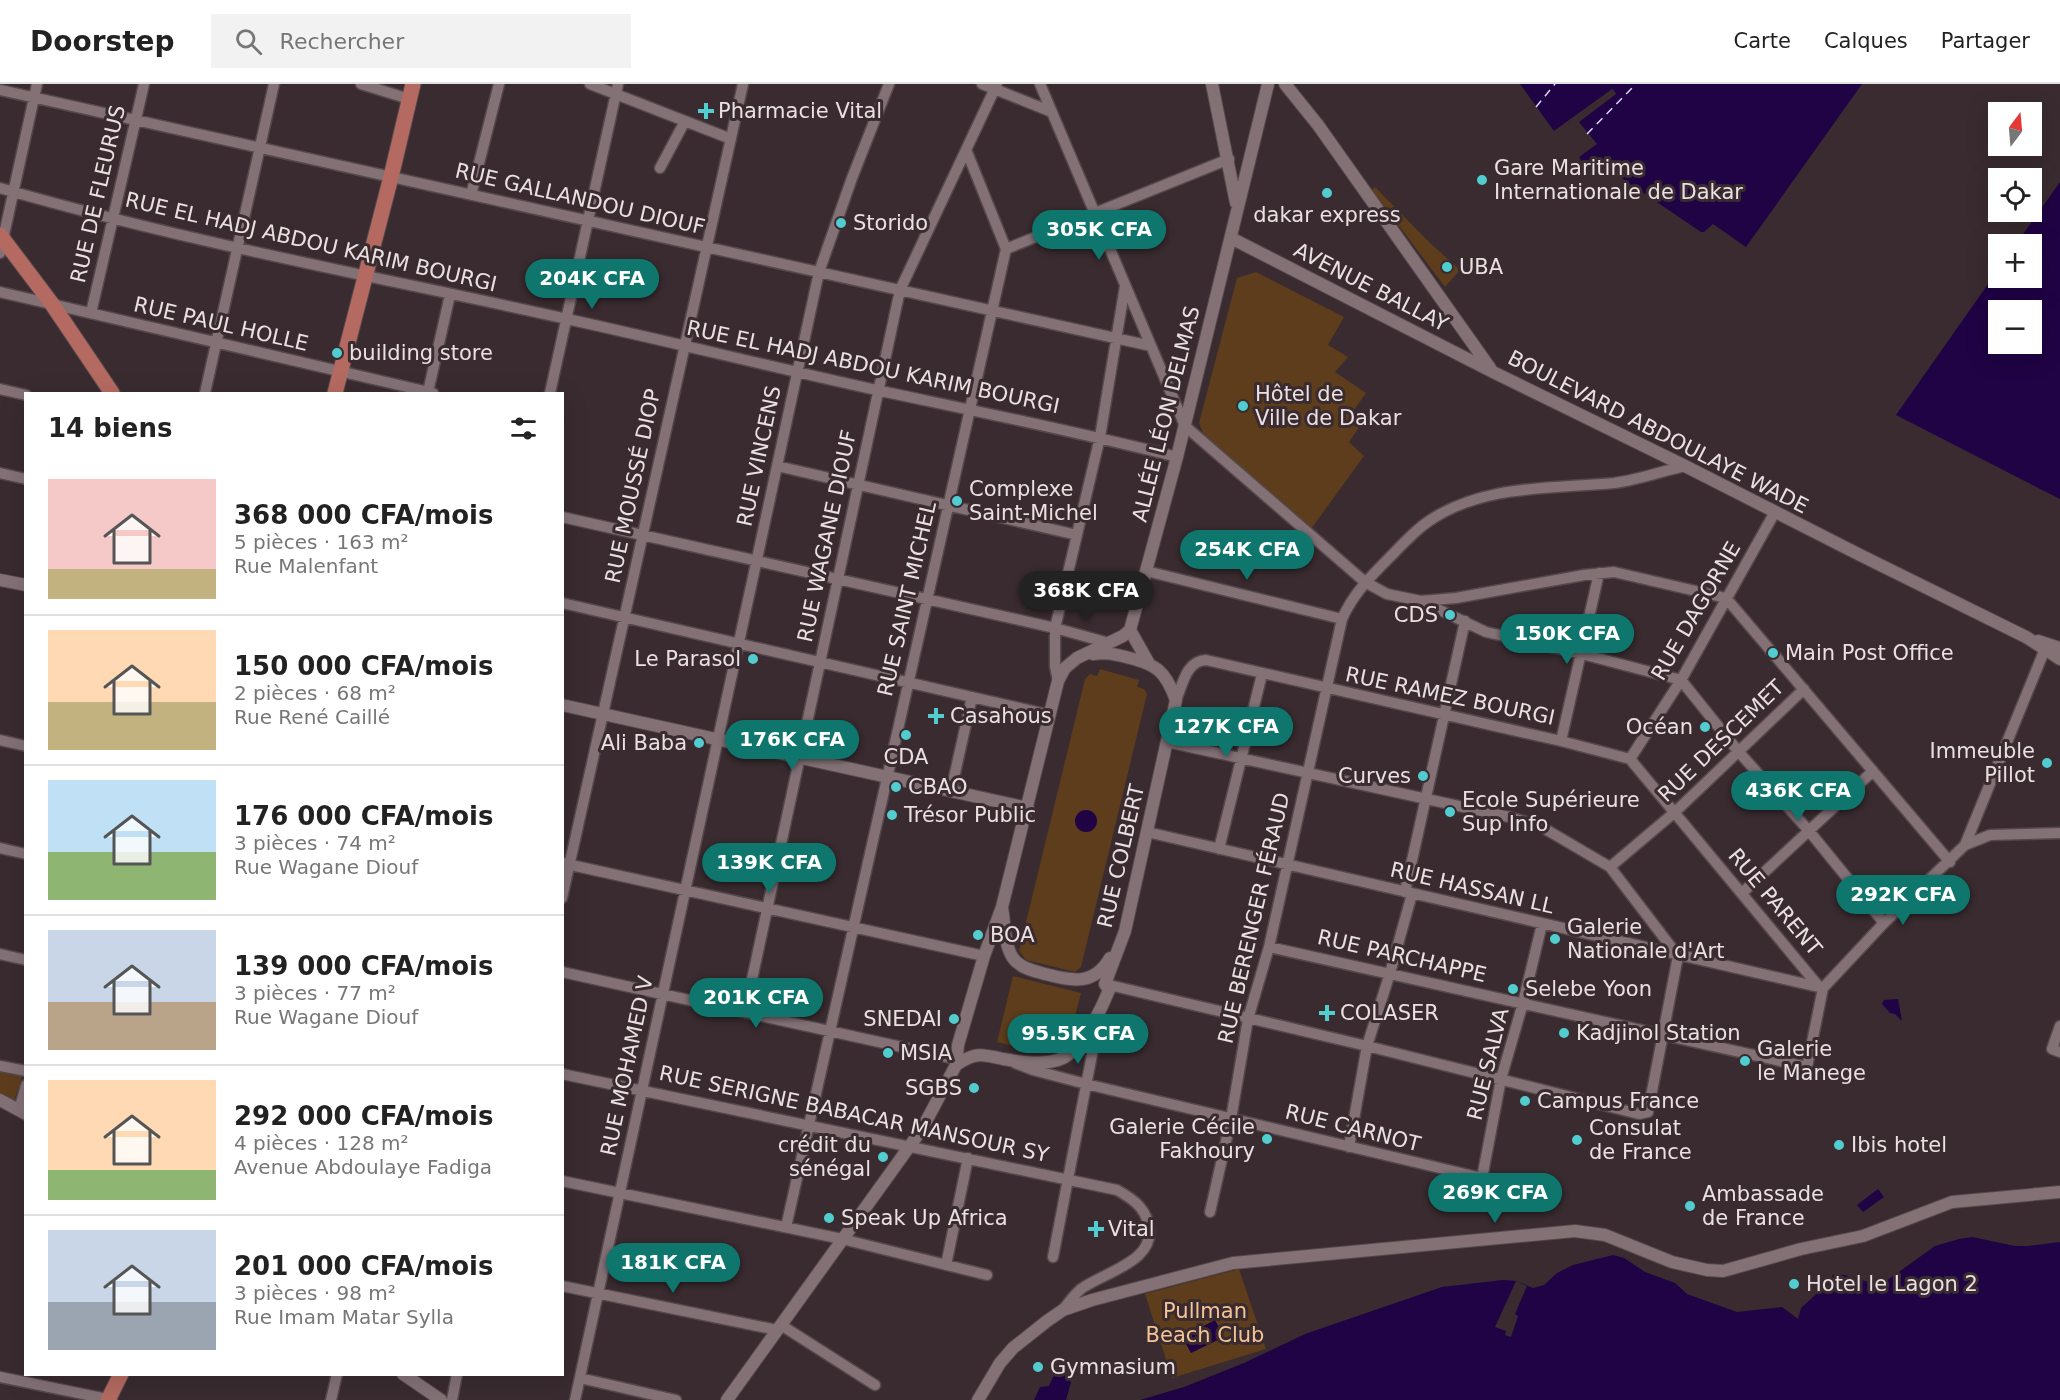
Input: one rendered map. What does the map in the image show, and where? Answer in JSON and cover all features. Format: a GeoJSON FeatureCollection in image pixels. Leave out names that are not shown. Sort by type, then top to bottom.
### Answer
{"type":"FeatureCollection","features":[{"type":"Feature","properties":{"kind":"main road"},"geometry":{"type":"LineString","coordinates":[[335,392],[411,91]]}},
{"type":"Feature","properties":{"kind":"main road"},"geometry":{"type":"LineString","coordinates":[[1,242],[52,304],[111,392]]}},
{"type":"Feature","properties":{"kind":"main road"},"geometry":{"type":"LineString","coordinates":[[109,1400],[120,1376]]}},
{"type":"Feature","properties":{"kind":"street"},"geometry":{"type":"LineString","coordinates":[[1,242],[37,84]]}},
{"type":"Feature","properties":{"kind":"street","name":"RUE DE FLEURUS"},"geometry":{"type":"LineString","coordinates":[[91,313],[144,84]]}},
{"type":"Feature","properties":{"kind":"street"},"geometry":{"type":"LineString","coordinates":[[205,392],[274,84]]}},
{"type":"Feature","properties":{"kind":"street"},"geometry":{"type":"LineString","coordinates":[[362,84],[411,91]]}},
{"type":"Feature","properties":{"kind":"street"},"geometry":{"type":"LineString","coordinates":[[471,195],[499,84]]}},
{"type":"Feature","properties":{"kind":"street"},"geometry":{"type":"LineString","coordinates":[[590,84],[617,89],[731,139]]}},
{"type":"Feature","properties":{"kind":"street","name":"RUE MOUSSÉ DIOP"},"geometry":{"type":"LineString","coordinates":[[564,880],[743,84]]}},
{"type":"Feature","properties":{"kind":"street","name":"RUE VINCENS"},"geometry":{"type":"LineString","coordinates":[[717,740],[819,272],[852,178],[889,84]]}},
{"type":"Feature","properties":{"kind":"street"},"geometry":{"type":"LineString","coordinates":[[982,84],[996,87],[1052,112]]}},
{"type":"Feature","properties":{"kind":"street"},"geometry":{"type":"LineString","coordinates":[[1040,84],[1185,426],[1365,582],[1387,594],[1421,601],[1486,632],[1681,680],[1884,923]]}},
{"type":"Feature","properties":{"kind":"street"},"geometry":{"type":"LineString","coordinates":[[1212,84],[1237,207]]}},
{"type":"Feature","properties":{"kind":"street","name":"ALLÉE LÉON DELMAS"},"geometry":{"type":"LineString","coordinates":[[1130,630],[1185,426],[1268,84]]}},
{"type":"Feature","properties":{"kind":"street","name":"BOULEVARD ABDOULAYE WADE"},"geometry":{"type":"LineString","coordinates":[[1285,84],[1318,125],[1493,372],[2026,637],[2046,646],[2060,648]]}},
{"type":"Feature","properties":{"kind":"street","name":"RUE WAGANE DIOUF"},"geometry":{"type":"LineString","coordinates":[[745,1012],[900,290],[996,87]]}},
{"type":"Feature","properties":{"kind":"street"},"geometry":{"type":"LineString","coordinates":[[550,392],[617,89]]}},
{"type":"Feature","properties":{"kind":"street","name":"RUE GALLANDOU DIOUF"},"geometry":{"type":"LineString","coordinates":[[0,90],[1151,346]]}},
{"type":"Feature","properties":{"kind":"street"},"geometry":{"type":"LineString","coordinates":[[660,168],[686,121]]}},
{"type":"Feature","properties":{"kind":"street"},"geometry":{"type":"LineString","coordinates":[[967,152],[1006,249],[1228,159]]}},
{"type":"Feature","properties":{"kind":"street","name":"RUE EL HADJ ABDOU KARIM BOURGI"},"geometry":{"type":"LineString","coordinates":[[0,188],[237,248],[364,277],[566,318],[797,372],[1100,437],[1177,457]]}},
{"type":"Feature","properties":{"kind":"street","name":"AVENUE BALLAY"},"geometry":{"type":"LineString","coordinates":[[1231,238],[1493,372]]}},
{"type":"Feature","properties":{"kind":"street","name":"RUE SAINT MICHEL"},"geometry":{"type":"LineString","coordinates":[[786,1227],[1006,249]]}},
{"type":"Feature","properties":{"kind":"street"},"geometry":{"type":"LineString","coordinates":[[1058,681],[1055,666],[1055,628],[1100,437],[1125,286]]}},
{"type":"Feature","properties":{"kind":"street","name":"RUE PAUL HOLLE"},"geometry":{"type":"LineString","coordinates":[[0,292],[431,392]]}},
{"type":"Feature","properties":{"kind":"street"},"geometry":{"type":"LineString","coordinates":[[431,392],[450,295]]}},
{"type":"Feature","properties":{"kind":"street"},"geometry":{"type":"LineString","coordinates":[[0,389],[24,395]]}},
{"type":"Feature","properties":{"kind":"street"},"geometry":{"type":"LineString","coordinates":[[777,466],[1077,535]]}},
{"type":"Feature","properties":{"kind":"street","name":"RUE BERENGER FÉRAUD"},"geometry":{"type":"LineString","coordinates":[[1210,1212],[1231,1119],[1248,1019],[1269,947],[1342,619],[1350,600],[1411,536],[1429,521],[1454,507],[1482,496],[1510,491],[1618,482],[1685,466]]}},
{"type":"Feature","properties":{"kind":"street"},"geometry":{"type":"LineString","coordinates":[[0,473],[24,479]]}},
{"type":"Feature","properties":{"kind":"street","name":"RUE DAGORNE"},"geometry":{"type":"LineString","coordinates":[[1630,759],[1681,680],[1774,512]]}},
{"type":"Feature","properties":{"kind":"street"},"geometry":{"type":"LineString","coordinates":[[564,516],[1055,628],[1109,643]]}},
{"type":"Feature","properties":{"kind":"street"},"geometry":{"type":"LineString","coordinates":[[1146,571],[1342,619]]}},
{"type":"Feature","properties":{"kind":"street"},"geometry":{"type":"LineString","coordinates":[[1421,601],[1456,598],[1614,572],[1726,598],[1950,862]]}},
{"type":"Feature","properties":{"kind":"street"},"geometry":{"type":"LineString","coordinates":[[1561,741],[1599,573]]}},
{"type":"Feature","properties":{"kind":"street"},"geometry":{"type":"LineString","coordinates":[[0,580],[24,585]]}},
{"type":"Feature","properties":{"kind":"street"},"geometry":{"type":"LineString","coordinates":[[564,603],[1050,715]]}},
{"type":"Feature","properties":{"kind":"street"},"geometry":{"type":"LineString","coordinates":[[1349,1146],[1367,1046],[1390,974],[1409,893],[1426,799],[1465,621]]}},
{"type":"Feature","properties":{"kind":"street"},"geometry":{"type":"LineString","coordinates":[[727,1400],[922,1129],[956,1062],[958,1046],[984,956],[1002,907],[1058,681],[1069,664],[1124,636],[1130,630],[1148,662],[1164,676],[1176,700]]}},
{"type":"Feature","properties":{"kind":"street"},"geometry":{"type":"LineString","coordinates":[[1822,988],[1884,923],[1950,862],[1965,845],[2046,646]]}},
{"type":"Feature","properties":{"kind":"street","name":"BOULEVARD ABDOULAYE WADE"},"geometry":{"type":"LineString","coordinates":[[2046,646],[2060,659]]}},
{"type":"Feature","properties":{"kind":"street"},"geometry":{"type":"LineString","coordinates":[[1086,655],[1110,653],[1148,662]]}},
{"type":"Feature","properties":{"kind":"street","name":"RUE RAMEZ BOURGI"},"geometry":{"type":"LineString","coordinates":[[1176,700],[1190,666],[1206,660],[1561,741],[1630,759]]}},
{"type":"Feature","properties":{"kind":"street"},"geometry":{"type":"LineString","coordinates":[[1219,849],[1262,674]]}},
{"type":"Feature","properties":{"kind":"street","name":"RUE DESCEMET"},"geometry":{"type":"LineString","coordinates":[[1610,867],[1675,812],[1804,689]]}},
{"type":"Feature","properties":{"kind":"street"},"geometry":{"type":"LineString","coordinates":[[951,791],[972,697]]}},
{"type":"Feature","properties":{"kind":"street","name":"RUE COLBERT"},"geometry":{"type":"LineString","coordinates":[[1100,1011],[1109,990],[1106,984],[1125,930],[1176,700]]}},
{"type":"Feature","properties":{"kind":"street"},"geometry":{"type":"LineString","coordinates":[[564,705],[1028,808]]}},
{"type":"Feature","properties":{"kind":"street"},"geometry":{"type":"LineString","coordinates":[[0,740],[24,746]]}},
{"type":"Feature","properties":{"kind":"street","name":"RUE MOHAMED V"},"geometry":{"type":"LineString","coordinates":[[575,1400],[717,740]]}},
{"type":"Feature","properties":{"kind":"street"},"geometry":{"type":"LineString","coordinates":[[1106,984],[1641,1114],[1648,1112],[1678,956],[1610,867],[1540,826],[1167,742]]}},
{"type":"Feature","properties":{"kind":"street","name":"RUE PARENT"},"geometry":{"type":"LineString","coordinates":[[1630,759],[1822,988]]}},
{"type":"Feature","properties":{"kind":"street"},"geometry":{"type":"LineString","coordinates":[[1742,893],[1874,771]]}},
{"type":"Feature","properties":{"kind":"street","name":"RUE HASSAN LL"},"geometry":{"type":"LineString","coordinates":[[1147,832],[1822,988]]}},
{"type":"Feature","properties":{"kind":"street"},"geometry":{"type":"LineString","coordinates":[[1965,845],[1990,835],[2060,833]]}},
{"type":"Feature","properties":{"kind":"street"},"geometry":{"type":"LineString","coordinates":[[0,848],[24,854]]}},
{"type":"Feature","properties":{"kind":"street"},"geometry":{"type":"LineString","coordinates":[[566,863],[984,956]]}},
{"type":"Feature","properties":{"kind":"street"},"geometry":{"type":"LineString","coordinates":[[1002,907],[1008,948],[1012,958],[1033,971],[1066,979],[1084,979],[1102,970],[1125,930]]}},
{"type":"Feature","properties":{"kind":"street","name":"RUE SALVA"},"geometry":{"type":"LineString","coordinates":[[1482,1178],[1501,1079],[1523,1003],[1542,924]]}},
{"type":"Feature","properties":{"kind":"street","name":"RUE PARCHAPPE"},"geometry":{"type":"LineString","coordinates":[[1269,947],[1807,1067],[1822,988]]}},
{"type":"Feature","properties":{"kind":"street"},"geometry":{"type":"LineString","coordinates":[[0,954],[24,960]]}},
{"type":"Feature","properties":{"kind":"street"},"geometry":{"type":"LineString","coordinates":[[564,972],[830,1031],[956,1062],[968,1056],[982,1054],[1038,1063],[1060,1060],[1074,1048],[1100,1011]]}},
{"type":"Feature","properties":{"kind":"street"},"geometry":{"type":"LineString","coordinates":[[1053,1257],[1100,1011]]}},
{"type":"Feature","properties":{"kind":"street"},"geometry":{"type":"LineString","coordinates":[[2056,1050],[2060,1026]]}},
{"type":"Feature","properties":{"kind":"street","name":"RUE CARNOT"},"geometry":{"type":"LineString","coordinates":[[1007,1059],[1033,1070],[1086,1084],[1482,1178]]}},
{"type":"Feature","properties":{"kind":"street"},"geometry":{"type":"LineString","coordinates":[[0,1066],[24,1071]]}},
{"type":"Feature","properties":{"kind":"street","name":"RUE SERIGNE BABACAR MANSOUR SY"},"geometry":{"type":"LineString","coordinates":[[564,1074],[1117,1190],[1131,1198],[1146,1216],[1149,1226],[1147,1245],[1134,1260],[1083,1287],[1063,1310]]}},
{"type":"Feature","properties":{"kind":"street"},"geometry":{"type":"LineString","coordinates":[[0,1100],[22,1112]]}},
{"type":"Feature","properties":{"kind":"street"},"geometry":{"type":"LineString","coordinates":[[946,1265],[968,1158]]}},
{"type":"Feature","properties":{"kind":"street"},"geometry":{"type":"LineString","coordinates":[[564,1181],[842,1239],[987,1275]]}},
{"type":"Feature","properties":{"kind":"street"},"geometry":{"type":"LineString","coordinates":[[978,1400],[1000,1363],[1013,1348],[1063,1310],[1103,1297],[1233,1263],[1575,1231],[1605,1235],[1672,1262],[1723,1271],[1801,1249],[1863,1236],[1952,1202],[2060,1192]]}},
{"type":"Feature","properties":{"kind":"street"},"geometry":{"type":"LineString","coordinates":[[564,1286],[779,1328],[875,1384]]}},
{"type":"Feature","properties":{"kind":"street"},"geometry":{"type":"LineString","coordinates":[[331,1400],[337,1376]]}},
{"type":"Feature","properties":{"kind":"street"},"geometry":{"type":"LineString","coordinates":[[406,1376],[441,1400]]}},
{"type":"Feature","properties":{"kind":"street"},"geometry":{"type":"LineString","coordinates":[[452,1400],[458,1376]]}},
{"type":"Feature","properties":{"kind":"street"},"geometry":{"type":"LineString","coordinates":[[0,1377],[109,1400]]}},
{"type":"Feature","properties":{"kind":"street"},"geometry":{"type":"LineString","coordinates":[[579,1378],[676,1400]]}},
{"type":"Feature","properties":{"kind":"green space"},"geometry":{"type":"Polygon","coordinates":[[[1375,187],[1460,270],[1445,287],[1372,190],[1375,187]]]}},
{"type":"Feature","properties":{"kind":"green space"},"geometry":{"type":"Polygon","coordinates":[[[1256,272],[1344,317],[1328,345],[1348,357],[1335,372],[1366,393],[1349,417],[1360,426],[1349,442],[1364,456],[1311,529],[1207,442],[1199,423],[1237,278],[1256,272]]]}},
{"type":"Feature","properties":{"kind":"green space"},"geometry":{"type":"Polygon","coordinates":[[[1100,669],[1139,680],[1137,687],[1144,689],[1147,694],[1081,967],[1075,972],[1026,960],[1019,951],[1085,679],[1090,674],[1097,676],[1100,669]]]}},
{"type":"Feature","properties":{"kind":"green space"},"geometry":{"type":"Polygon","coordinates":[[[1013,976],[1081,993],[1067,1047],[1041,1051],[997,1042],[1013,976]]]}},
{"type":"Feature","properties":{"kind":"green space"},"geometry":{"type":"Polygon","coordinates":[[[0,1070],[23,1074],[13,1104],[0,1096],[0,1070]]]}},
{"type":"Feature","properties":{"kind":"green space","name":"Pullman Beach Club"},"geometry":{"type":"Polygon","coordinates":[[[1239,1269],[1266,1349],[1172,1378],[1145,1294],[1239,1269]]]}},
{"type":"Feature","properties":{"kind":"shaded area"},"geometry":{"type":"Polygon","coordinates":[[[1520,84],[1862,84],[1746,247],[1713,224],[1701,232],[1595,160],[1583,163],[1579,157],[1596,144],[1578,122],[1616,94],[1613,89],[1554,131],[1520,84]]]}},
{"type":"Feature","properties":{"kind":"shaded area"},"geometry":{"type":"Polygon","coordinates":[[[2060,182],[2060,499],[1896,415],[1988,284],[1988,288],[2042,288],[2042,234],[2023,234],[2032,222],[2042,222],[2042,207],[2060,182]]]}},
{"type":"Feature","properties":{"kind":"shaded area"},"geometry":{"type":"Polygon","coordinates":[[[1086,810],[1096,817],[1097,821],[1090,831],[1086,832],[1076,825],[1075,821],[1082,811],[1086,810]]]}},
{"type":"Feature","properties":{"kind":"shaded area"},"geometry":{"type":"Polygon","coordinates":[[[1898,999],[1902,1021],[1882,1004],[1884,1000],[1898,999]]]}},
{"type":"Feature","properties":{"kind":"shaded area"},"geometry":{"type":"Polygon","coordinates":[[[1878,1189],[1884,1197],[1863,1212],[1857,1205],[1878,1189]]]}},
{"type":"Feature","properties":{"kind":"shaded area"},"geometry":{"type":"Polygon","coordinates":[[[1972,1237],[2015,1246],[2060,1242],[2060,1400],[1140,1400],[1184,1387],[1244,1363],[1305,1334],[1442,1287],[1503,1280],[1516,1281],[1533,1288],[1544,1285],[1557,1273],[1573,1265],[1613,1255],[1624,1258],[1645,1272],[1675,1283],[1687,1294],[1737,1312],[1782,1307],[1798,1319],[1801,1308],[1825,1286],[1833,1275],[1847,1275],[1882,1284],[1935,1246],[1972,1237]]]}},
{"type":"Feature","properties":{"kind":"shaded area"},"geometry":{"type":"Polygon","coordinates":[[[1215,1320],[1224,1337],[1191,1353],[1180,1333],[1186,1330],[1188,1334],[1215,1320]]]}},
{"type":"Feature","properties":{"kind":"shaded area"},"geometry":{"type":"Polygon","coordinates":[[[1061,1373],[1067,1375],[1071,1382],[1066,1400],[1034,1400],[1040,1387],[1049,1386],[1053,1377],[1061,1373]]]}},
{"type":"Feature","properties":{"kind":"pier"},"geometry":{"type":"Polygon","coordinates":[[[1612,89],[1616,94],[1579,122],[1597,144],[1579,157],[1577,155],[1592,143],[1576,121],[1612,93],[1556,133],[1554,131],[1612,89]]]}},
{"type":"Feature","properties":{"kind":"pier"},"geometry":{"type":"Polygon","coordinates":[[[1516,1281],[1527,1286],[1515,1314],[1518,1316],[1511,1337],[1505,1335],[1506,1331],[1495,1327],[1516,1281]]]}},
{"type":"Feature","properties":{"kind":"ferry route"},"geometry":{"type":"LineString","coordinates":[[1536,107],[1555,84]]}},
{"type":"Feature","properties":{"kind":"ferry route"},"geometry":{"type":"LineString","coordinates":[[1587,134],[1636,84]]}},
{"type":"Feature","properties":{"kind":"place","name":"Pharmacie Vital"},"geometry":{"type":"Point","coordinates":[706,111]}},
{"type":"Feature","properties":{"kind":"place","name":"Gare Maritime Internationale de Dakar"},"geometry":{"type":"Point","coordinates":[1482,180]}},
{"type":"Feature","properties":{"kind":"place","name":"dakar express"},"geometry":{"type":"Point","coordinates":[1327,193]}},
{"type":"Feature","properties":{"kind":"place","name":"Storido"},"geometry":{"type":"Point","coordinates":[841,223]}},
{"type":"Feature","properties":{"kind":"place","name":"UBA"},"geometry":{"type":"Point","coordinates":[1447,267]}},
{"type":"Feature","properties":{"kind":"place","name":"building store"},"geometry":{"type":"Point","coordinates":[337,353]}},
{"type":"Feature","properties":{"kind":"place","name":"Hôtel de Ville de Dakar"},"geometry":{"type":"Point","coordinates":[1243,406]}},
{"type":"Feature","properties":{"kind":"place","name":"Complexe Saint-Michel"},"geometry":{"type":"Point","coordinates":[957,501]}},
{"type":"Feature","properties":{"kind":"place","name":"CDS"},"geometry":{"type":"Point","coordinates":[1450,615]}},
{"type":"Feature","properties":{"kind":"place","name":"Main Post Office"},"geometry":{"type":"Point","coordinates":[1773,653]}},
{"type":"Feature","properties":{"kind":"place","name":"Le Parasol"},"geometry":{"type":"Point","coordinates":[753,659]}},
{"type":"Feature","properties":{"kind":"place","name":"Casahous"},"geometry":{"type":"Point","coordinates":[936,716]}},
{"type":"Feature","properties":{"kind":"place","name":"Océan"},"geometry":{"type":"Point","coordinates":[1705,727]}},
{"type":"Feature","properties":{"kind":"place","name":"CDA"},"geometry":{"type":"Point","coordinates":[906,735]}},
{"type":"Feature","properties":{"kind":"place","name":"Ali Baba"},"geometry":{"type":"Point","coordinates":[699,743]}},
{"type":"Feature","properties":{"kind":"place","name":"Immeuble Pillot"},"geometry":{"type":"Point","coordinates":[2047,763]}},
{"type":"Feature","properties":{"kind":"place","name":"Curves"},"geometry":{"type":"Point","coordinates":[1423,776]}},
{"type":"Feature","properties":{"kind":"place","name":"CBAO"},"geometry":{"type":"Point","coordinates":[896,787]}},
{"type":"Feature","properties":{"kind":"place","name":"Ecole Supérieure Sup Info"},"geometry":{"type":"Point","coordinates":[1450,812]}},
{"type":"Feature","properties":{"kind":"place","name":"Trésor Public"},"geometry":{"type":"Point","coordinates":[892,815]}},
{"type":"Feature","properties":{"kind":"place","name":"BOA"},"geometry":{"type":"Point","coordinates":[978,935]}},
{"type":"Feature","properties":{"kind":"place","name":"Galerie Nationale d'Art"},"geometry":{"type":"Point","coordinates":[1555,939]}},
{"type":"Feature","properties":{"kind":"place","name":"Selebe Yoon"},"geometry":{"type":"Point","coordinates":[1513,989]}},
{"type":"Feature","properties":{"kind":"place","name":"COLASER"},"geometry":{"type":"Point","coordinates":[1327,1013]}},
{"type":"Feature","properties":{"kind":"place","name":"SNEDAI"},"geometry":{"type":"Point","coordinates":[954,1019]}},
{"type":"Feature","properties":{"kind":"place","name":"Kadjinol Station"},"geometry":{"type":"Point","coordinates":[1564,1033]}},
{"type":"Feature","properties":{"kind":"place","name":"MSIA"},"geometry":{"type":"Point","coordinates":[888,1053]}},
{"type":"Feature","properties":{"kind":"place","name":"Galerie le Manege"},"geometry":{"type":"Point","coordinates":[1745,1061]}},
{"type":"Feature","properties":{"kind":"place","name":"SGBS"},"geometry":{"type":"Point","coordinates":[974,1088]}},
{"type":"Feature","properties":{"kind":"place","name":"Campus France"},"geometry":{"type":"Point","coordinates":[1525,1101]}},
{"type":"Feature","properties":{"kind":"place","name":"Galerie Cécile Fakhoury"},"geometry":{"type":"Point","coordinates":[1267,1139]}},
{"type":"Feature","properties":{"kind":"place","name":"Consulat de France"},"geometry":{"type":"Point","coordinates":[1577,1140]}},
{"type":"Feature","properties":{"kind":"place","name":"Ibis hotel"},"geometry":{"type":"Point","coordinates":[1839,1145]}},
{"type":"Feature","properties":{"kind":"place","name":"crédit du sénégal"},"geometry":{"type":"Point","coordinates":[883,1157]}},
{"type":"Feature","properties":{"kind":"place","name":"Ambassade de France"},"geometry":{"type":"Point","coordinates":[1690,1206]}},
{"type":"Feature","properties":{"kind":"place","name":"Speak Up Africa"},"geometry":{"type":"Point","coordinates":[829,1218]}},
{"type":"Feature","properties":{"kind":"place","name":"Vital"},"geometry":{"type":"Point","coordinates":[1096,1229]}},
{"type":"Feature","properties":{"kind":"place","name":"Hotel le Lagon 2"},"geometry":{"type":"Point","coordinates":[1794,1284]}},
{"type":"Feature","properties":{"kind":"place","name":"Gymnasium"},"geometry":{"type":"Point","coordinates":[1038,1367]}}]}
